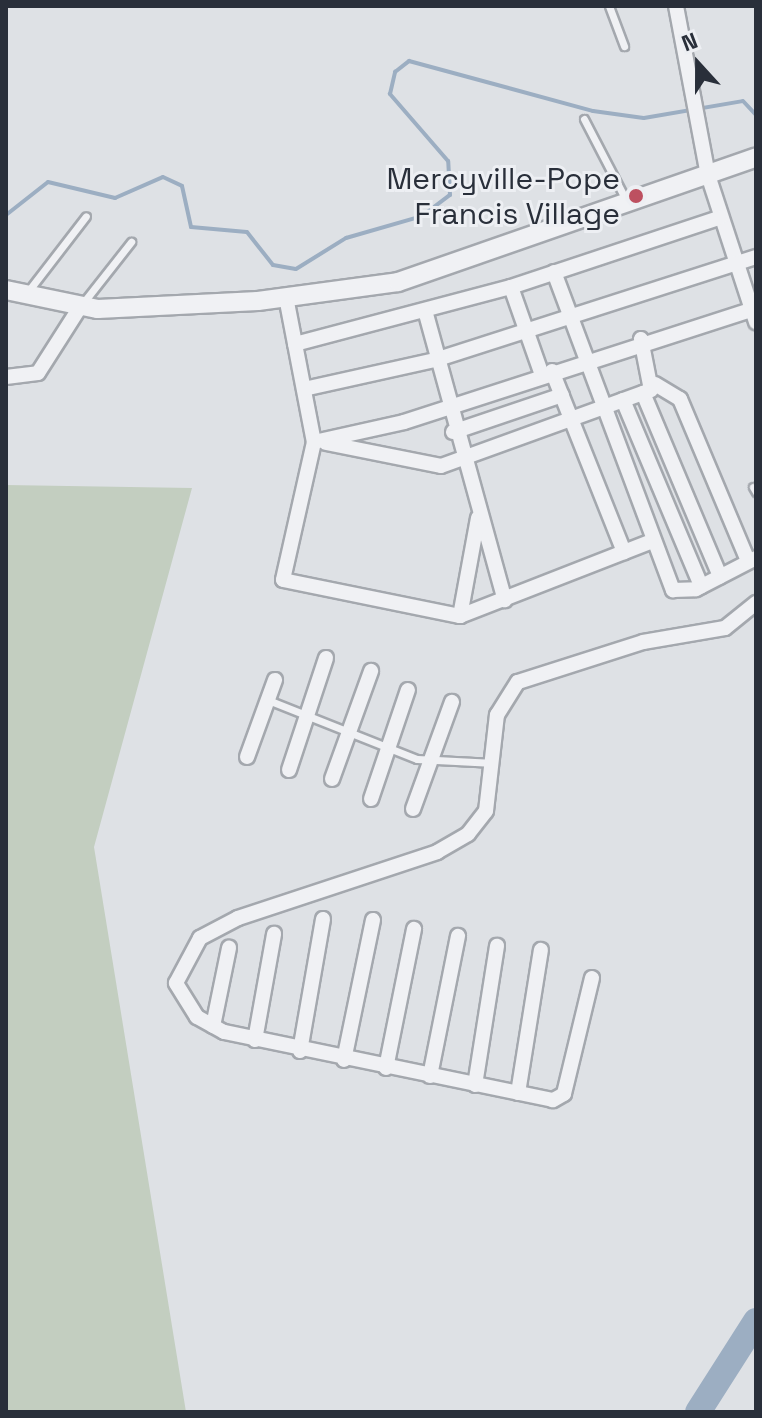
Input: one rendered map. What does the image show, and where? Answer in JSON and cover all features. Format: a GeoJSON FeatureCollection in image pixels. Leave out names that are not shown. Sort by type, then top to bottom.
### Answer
{"type":"FeatureCollection","features":[{"type":"Feature","properties":{"kind":"street"},"geometry":{"type":"LineString","coordinates":[[316,442],[447,409],[641,339],[754,314],[749,287],[733,265],[708,175],[688,91],[676,6]]}},
{"type":"Feature","properties":{"kind":"street"},"geometry":{"type":"LineString","coordinates":[[6,290],[80,307],[286,297],[431,273],[756,157]]}},
{"type":"Feature","properties":{"kind":"street"},"geometry":{"type":"LineString","coordinates":[[295,344],[426,314],[721,217]]}},
{"type":"Feature","properties":{"kind":"street"},"geometry":{"type":"LineString","coordinates":[[304,389],[435,360],[756,257]]}},
{"type":"Feature","properties":{"kind":"street"},"geometry":{"type":"LineString","coordinates":[[316,442],[441,466],[601,409],[649,388],[680,399],[752,560],[701,586],[673,590],[650,542],[601,409],[554,272]]}},
{"type":"Feature","properties":{"kind":"street"},"geometry":{"type":"LineString","coordinates":[[511,287],[527,331],[547,373],[562,395],[624,552]]}},
{"type":"Feature","properties":{"kind":"street"},"geometry":{"type":"LineString","coordinates":[[286,297],[316,442],[283,580],[460,616],[650,542]]}},
{"type":"Feature","properties":{"kind":"street"},"geometry":{"type":"LineString","coordinates":[[6,377],[38,373],[80,307]]}},
{"type":"Feature","properties":{"kind":"street"},"geometry":{"type":"LineString","coordinates":[[426,314],[453,432],[505,600]]}},
{"type":"Feature","properties":{"kind":"street"},"geometry":{"type":"LineString","coordinates":[[641,339],[649,388],[720,576]]}},
{"type":"Feature","properties":{"kind":"street"},"geometry":{"type":"LineString","coordinates":[[453,432],[562,395]]}},
{"type":"Feature","properties":{"kind":"street"},"geometry":{"type":"LineString","coordinates":[[623,400],[701,586]]}},
{"type":"Feature","properties":{"kind":"street"},"geometry":{"type":"LineString","coordinates":[[460,616],[479,515]]}},
{"type":"Feature","properties":{"kind":"street"},"geometry":{"type":"LineString","coordinates":[[592,978],[564,1094],[553,1100],[255,1040],[213,1026],[183,1001],[176,983],[200,938],[468,834],[486,811],[495,763],[497,715],[518,682],[643,642],[725,628],[756,603]]}},
{"type":"Feature","properties":{"kind":"street"},"geometry":{"type":"LineString","coordinates":[[289,770],[326,658]]}},
{"type":"Feature","properties":{"kind":"street"},"geometry":{"type":"LineString","coordinates":[[332,779],[371,671]]}},
{"type":"Feature","properties":{"kind":"street"},"geometry":{"type":"LineString","coordinates":[[247,757],[275,680]]}},
{"type":"Feature","properties":{"kind":"street"},"geometry":{"type":"LineString","coordinates":[[371,799],[408,690]]}},
{"type":"Feature","properties":{"kind":"street"},"geometry":{"type":"LineString","coordinates":[[413,809],[452,702]]}},
{"type":"Feature","properties":{"kind":"street"},"geometry":{"type":"LineString","coordinates":[[300,1051],[323,919]]}},
{"type":"Feature","properties":{"kind":"street"},"geometry":{"type":"LineString","coordinates":[[344,1060],[373,920]]}},
{"type":"Feature","properties":{"kind":"street"},"geometry":{"type":"LineString","coordinates":[[386,1068],[414,929]]}},
{"type":"Feature","properties":{"kind":"street"},"geometry":{"type":"LineString","coordinates":[[255,1040],[274,934]]}},
{"type":"Feature","properties":{"kind":"street"},"geometry":{"type":"LineString","coordinates":[[430,1076],[458,936]]}},
{"type":"Feature","properties":{"kind":"street"},"geometry":{"type":"LineString","coordinates":[[475,1085],[497,946]]}},
{"type":"Feature","properties":{"kind":"street"},"geometry":{"type":"LineString","coordinates":[[213,1026],[229,948]]}},
{"type":"Feature","properties":{"kind":"street"},"geometry":{"type":"LineString","coordinates":[[518,1093],[541,950]]}},
{"type":"Feature","properties":{"kind":"lane"},"geometry":{"type":"LineString","coordinates":[[609,6],[624,46]]}},
{"type":"Feature","properties":{"kind":"lane"},"geometry":{"type":"LineString","coordinates":[[584,119],[628,204]]}},
{"type":"Feature","properties":{"kind":"lane"},"geometry":{"type":"LineString","coordinates":[[25,295],[86,216]]}},
{"type":"Feature","properties":{"kind":"lane"},"geometry":{"type":"LineString","coordinates":[[80,307],[131,242]]}},
{"type":"Feature","properties":{"kind":"lane"},"geometry":{"type":"LineString","coordinates":[[268,700],[431,761],[495,763]]}},
{"type":"Feature","properties":{"kind":"green space"},"geometry":{"type":"Polygon","coordinates":[[[6,485],[192,488],[94,847],[186,1412],[6,1412],[6,485]]]}},
{"type":"Feature","properties":{"kind":"waterway"},"geometry":{"type":"LineString","coordinates":[[6,215],[48,182],[115,198],[163,177],[182,186],[191,227],[247,232],[273,265],[296,269],[346,238],[422,216],[450,195],[448,161],[390,94],[395,72],[409,61],[593,111],[644,118],[743,101],[756,115]]}},
{"type":"Feature","properties":{"kind":"waterway"},"geometry":{"type":"LineString","coordinates":[[698,1412],[756,1321]]}},
{"type":"Feature","properties":{"kind":"place","name":"Mercyville-Pope Francis Village"},"geometry":{"type":"Point","coordinates":[636,196]}}]}
